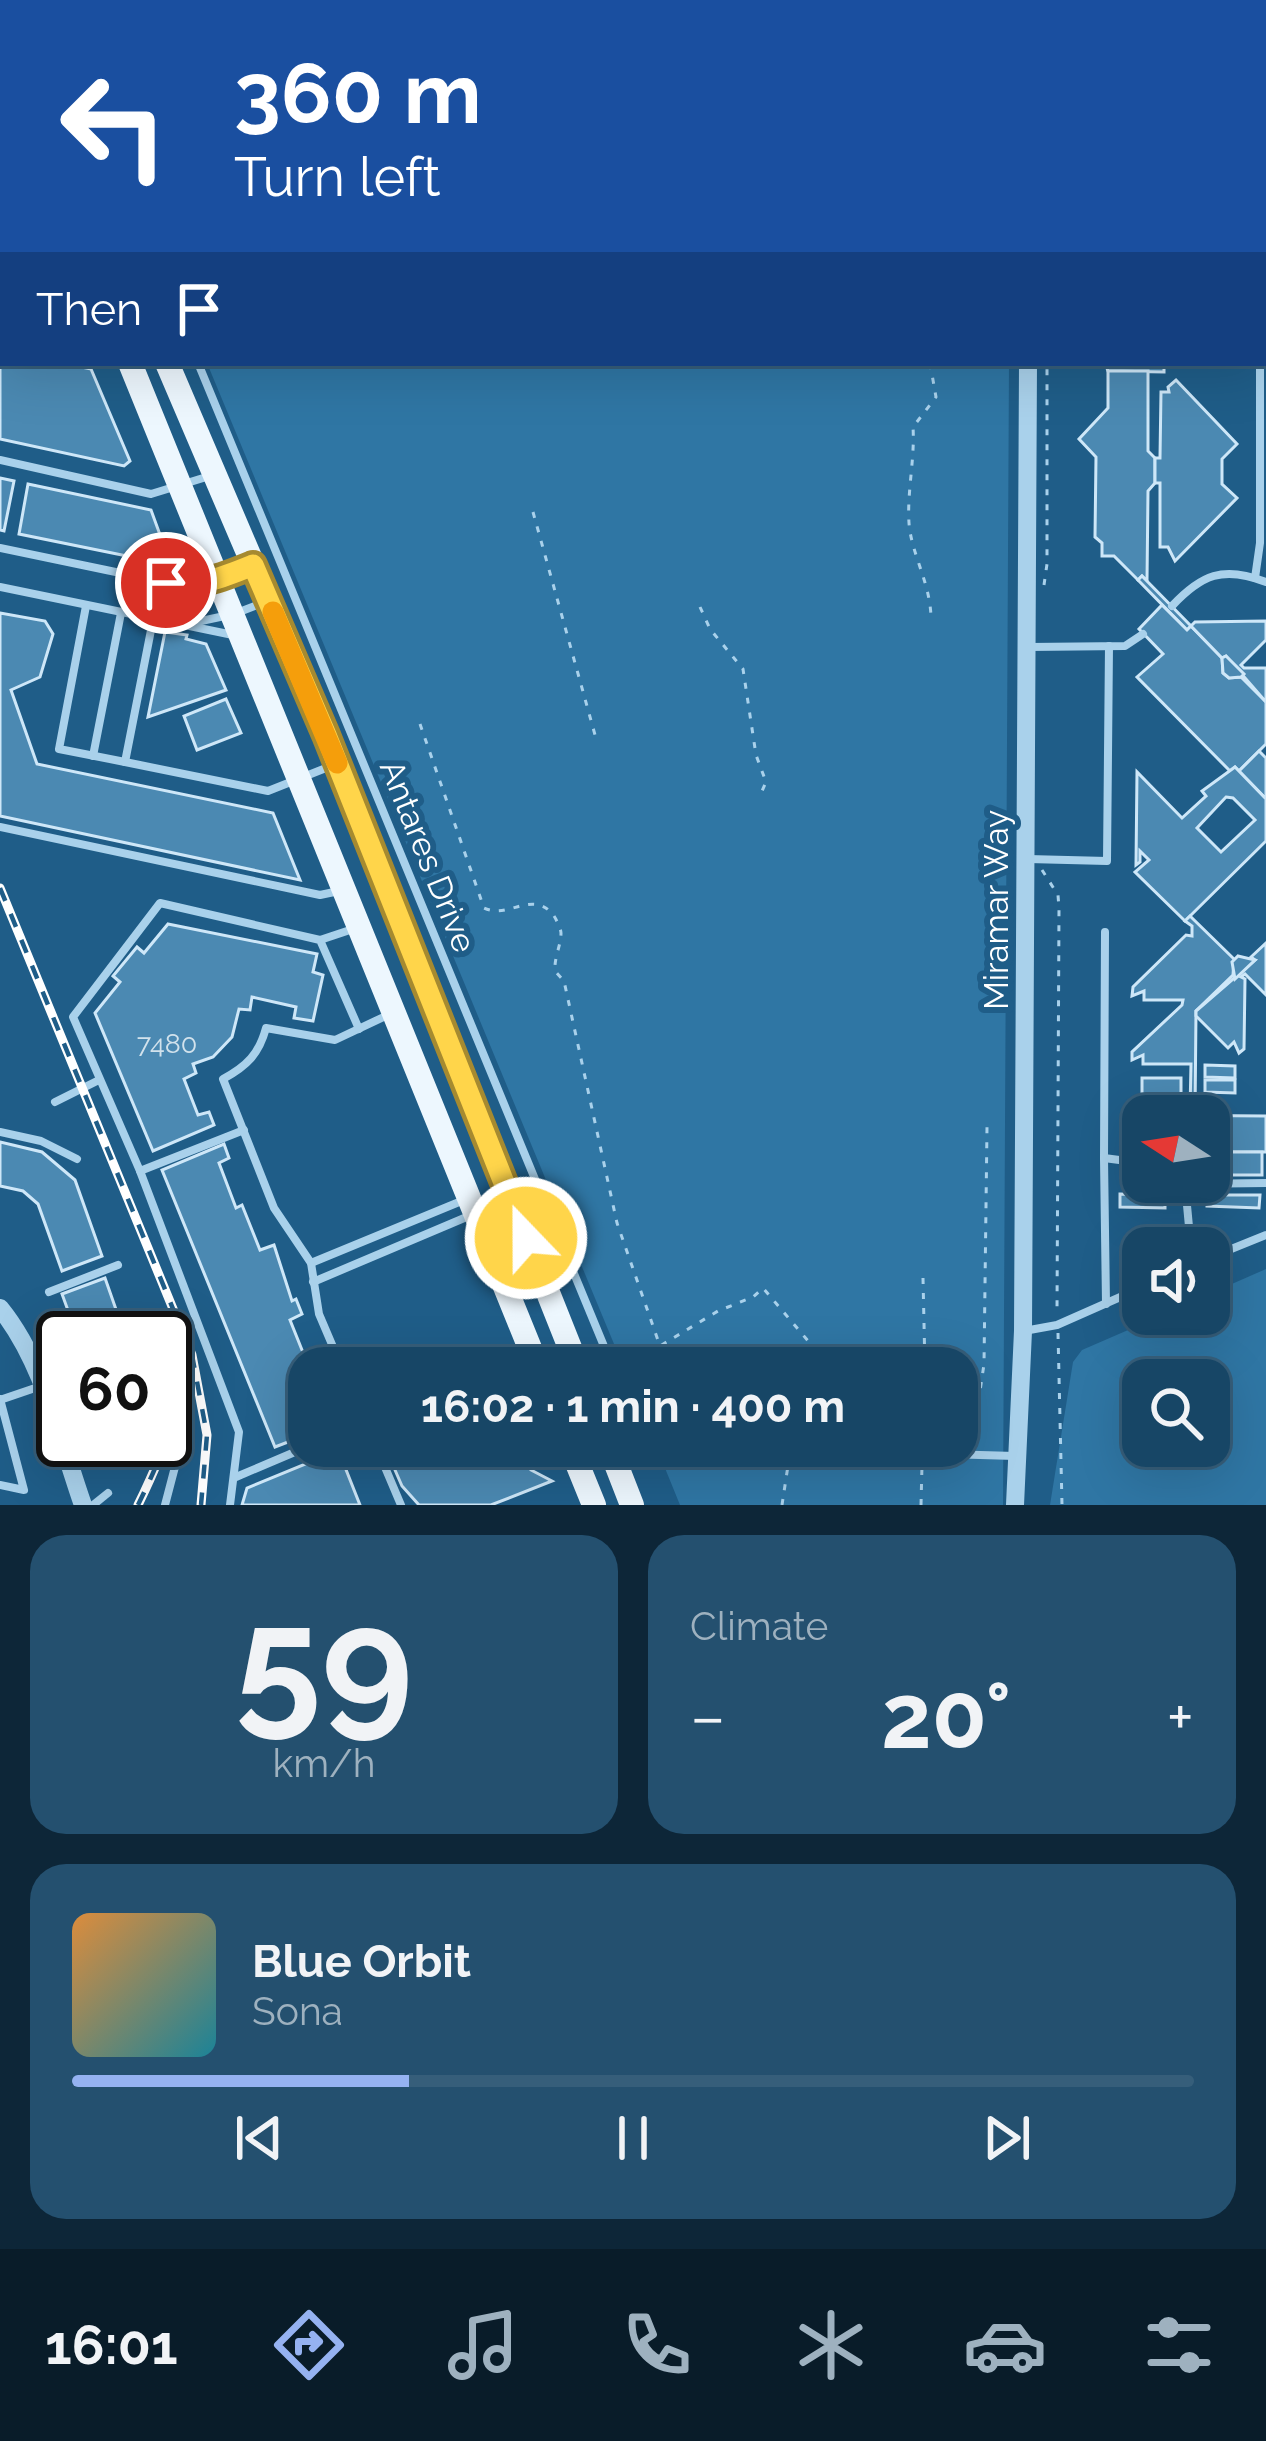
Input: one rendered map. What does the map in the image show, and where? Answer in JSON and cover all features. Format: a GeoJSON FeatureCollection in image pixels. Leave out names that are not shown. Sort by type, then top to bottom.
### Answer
{"type":"FeatureCollection","features":[{"type":"Feature","properties":{"kind":"main road"},"geometry":{"type":"LineString","coordinates":[[131,366],[530,1347]]}},
{"type":"Feature","properties":{"kind":"main road"},"geometry":{"type":"LineString","coordinates":[[168,366],[337,764],[570,1347]]}},
{"type":"Feature","properties":{"kind":"main road"},"geometry":{"type":"LineString","coordinates":[[578,1467],[593,1505]]}},
{"type":"Feature","properties":{"kind":"main road"},"geometry":{"type":"LineString","coordinates":[[617,1467],[632,1505]]}},
{"type":"Feature","properties":{"kind":"street","name":"Miramar Way"},"geometry":{"type":"LineString","coordinates":[[1016,1505],[1033,859],[1028,366]]}},
{"type":"Feature","properties":{"kind":"street"},"geometry":{"type":"LineString","coordinates":[[0,1308],[14,1325],[36,1375]]}},
{"type":"Feature","properties":{"kind":"street","name":"Miramar Way"},"geometry":{"type":"LineString","coordinates":[[1020,1456],[1025,1505]]}},
{"type":"Feature","properties":{"kind":"street"},"geometry":{"type":"LineString","coordinates":[[70,1467],[83,1505]]}},
{"type":"Feature","properties":{"kind":"lane","name":"Antares Drive"},"geometry":{"type":"LineString","coordinates":[[199,366],[604,1347]]}},
{"type":"Feature","properties":{"kind":"lane"},"geometry":{"type":"LineString","coordinates":[[1255,578],[1260,543],[1260,366]]}},
{"type":"Feature","properties":{"kind":"lane"},"geometry":{"type":"LineString","coordinates":[[0,460],[151,494],[214,475]]}},
{"type":"Feature","properties":{"kind":"lane"},"geometry":{"type":"LineString","coordinates":[[0,548],[178,585],[220,578],[253,565]]}},
{"type":"Feature","properties":{"kind":"lane"},"geometry":{"type":"LineString","coordinates":[[1172,606],[1195,581],[1205,578],[1266,582]]}},
{"type":"Feature","properties":{"kind":"lane"},"geometry":{"type":"LineString","coordinates":[[0,587],[221,635],[273,611]]}},
{"type":"Feature","properties":{"kind":"lane"},"geometry":{"type":"LineString","coordinates":[[86,606],[58,749],[268,791],[337,764]]}},
{"type":"Feature","properties":{"kind":"lane"},"geometry":{"type":"LineString","coordinates":[[180,625],[238,625],[273,611]]}},
{"type":"Feature","properties":{"kind":"lane"},"geometry":{"type":"LineString","coordinates":[[93,756],[121,613]]}},
{"type":"Feature","properties":{"kind":"lane"},"geometry":{"type":"LineString","coordinates":[[125,762],[153,620]]}},
{"type":"Feature","properties":{"kind":"lane"},"geometry":{"type":"LineString","coordinates":[[1028,647],[1125,646],[1143,634]]}},
{"type":"Feature","properties":{"kind":"lane"},"geometry":{"type":"LineString","coordinates":[[1033,859],[1107,861],[1109,646]]}},
{"type":"Feature","properties":{"kind":"lane"},"geometry":{"type":"LineString","coordinates":[[0,826],[320,895],[346,889]]}},
{"type":"Feature","properties":{"kind":"lane"},"geometry":{"type":"LineString","coordinates":[[230,1505],[239,1432],[140,1171],[73,1017],[160,903],[320,940],[361,926]]}},
{"type":"Feature","properties":{"kind":"lane"},"geometry":{"type":"LineString","coordinates":[[1105,932],[1106,1304]]}},
{"type":"Feature","properties":{"kind":"lane"},"geometry":{"type":"LineString","coordinates":[[320,940],[359,1029]]}},
{"type":"Feature","properties":{"kind":"lane"},"geometry":{"type":"LineString","coordinates":[[334,1347],[319,1314],[310,1264],[274,1208],[224,1079],[252,1059],[266,1028],[325,1041],[395,1012]]}},
{"type":"Feature","properties":{"kind":"lane"},"geometry":{"type":"LineString","coordinates":[[55,1102],[99,1079]]}},
{"type":"Feature","properties":{"kind":"lane"},"geometry":{"type":"LineString","coordinates":[[140,1171],[244,1130]]}},
{"type":"Feature","properties":{"kind":"lane"},"geometry":{"type":"LineString","coordinates":[[0,1132],[41,1141],[77,1159]]}},
{"type":"Feature","properties":{"kind":"lane"},"geometry":{"type":"LineString","coordinates":[[1104,1158],[1122,1160]]}},
{"type":"Feature","properties":{"kind":"lane"},"geometry":{"type":"LineString","coordinates":[[1230,1183],[1266,1183]]}},
{"type":"Feature","properties":{"kind":"lane"},"geometry":{"type":"LineString","coordinates":[[310,1264],[473,1205]]}},
{"type":"Feature","properties":{"kind":"lane"},"geometry":{"type":"LineString","coordinates":[[314,1282],[473,1205]]}},
{"type":"Feature","properties":{"kind":"lane"},"geometry":{"type":"LineString","coordinates":[[1230,1250],[1266,1235]]}},
{"type":"Feature","properties":{"kind":"lane"},"geometry":{"type":"LineString","coordinates":[[49,1292],[118,1265]]}},
{"type":"Feature","properties":{"kind":"lane"},"geometry":{"type":"LineString","coordinates":[[1023,1331],[1057,1325],[1122,1297]]}},
{"type":"Feature","properties":{"kind":"lane"},"geometry":{"type":"LineString","coordinates":[[518,1347],[529,1343]]}},
{"type":"Feature","properties":{"kind":"lane"},"geometry":{"type":"LineString","coordinates":[[0,1485],[24,1490],[4,1437],[0,1400],[36,1388]]}},
{"type":"Feature","properties":{"kind":"lane"},"geometry":{"type":"LineString","coordinates":[[236,1477],[288,1455]]}},
{"type":"Feature","properties":{"kind":"lane"},"geometry":{"type":"LineString","coordinates":[[978,1455],[1020,1456]]}},
{"type":"Feature","properties":{"kind":"lane"},"geometry":{"type":"LineString","coordinates":[[165,1505],[175,1467]]}},
{"type":"Feature","properties":{"kind":"lane"},"geometry":{"type":"LineString","coordinates":[[385,1467],[401,1505]]}},
{"type":"Feature","properties":{"kind":"lane"},"geometry":{"type":"LineString","coordinates":[[93,1505],[108,1493]]}},
{"type":"Feature","properties":{"kind":"path"},"geometry":{"type":"LineString","coordinates":[[930,366],[935,397],[913,427],[915,464],[908,520],[923,566],[931,616]]}},
{"type":"Feature","properties":{"kind":"path"},"geometry":{"type":"LineString","coordinates":[[1043,587],[1047,366]]}},
{"type":"Feature","properties":{"kind":"path"},"geometry":{"type":"LineString","coordinates":[[532,512],[597,742]]}},
{"type":"Feature","properties":{"kind":"path"},"geometry":{"type":"LineString","coordinates":[[700,607],[710,629],[743,669],[756,755],[766,782],[759,798]]}},
{"type":"Feature","properties":{"kind":"path"},"geometry":{"type":"LineString","coordinates":[[420,724],[484,908],[501,911],[530,902],[543,905],[557,919],[561,933],[555,971],[564,981],[616,1223],[660,1346],[718,1311],[753,1298],[763,1288],[808,1347]]}},
{"type":"Feature","properties":{"kind":"path"},"geometry":{"type":"LineString","coordinates":[[1033,859],[1058,895],[1059,908],[1057,1325],[1062,1505]]}},
{"type":"Feature","properties":{"kind":"path"},"geometry":{"type":"LineString","coordinates":[[978,1399],[984,1364],[987,1127]]}},
{"type":"Feature","properties":{"kind":"path"},"geometry":{"type":"LineString","coordinates":[[923,1278],[925,1347]]}},
{"type":"Feature","properties":{"kind":"path"},"geometry":{"type":"LineString","coordinates":[[782,1505],[788,1467]]}},
{"type":"Feature","properties":{"kind":"path"},"geometry":{"type":"LineString","coordinates":[[921,1505],[923,1467]]}},
{"type":"Feature","properties":{"kind":"shaded area"},"geometry":{"type":"Polygon","coordinates":[[[208,366],[1009,366],[1003,1505],[680,1505],[665,1467],[978,1467],[978,1347],[615,1347],[208,366]]]}},
{"type":"Feature","properties":{"kind":"shaded area"},"geometry":{"type":"Polygon","coordinates":[[[1266,1269],[1266,1505],[1050,1505],[1073,1362],[1082,1350],[1122,1333],[1230,1335],[1230,1285],[1266,1269]]]}},
{"type":"Feature","properties":{"kind":"building"},"geometry":{"type":"Polygon","coordinates":[[[0,366],[77,366],[91,369],[130,461],[124,466],[0,439],[0,366]]]}},
{"type":"Feature","properties":{"kind":"building"},"geometry":{"type":"Polygon","coordinates":[[[1106,366],[1164,366],[1164,372],[1108,371],[1106,366]]]}},
{"type":"Feature","properties":{"kind":"building"},"geometry":{"type":"Polygon","coordinates":[[[1108,371],[1148,371],[1148,451],[1155,458],[1155,483],[1148,491],[1147,581],[1142,576],[1138,580],[1114,556],[1102,556],[1102,543],[1095,537],[1096,457],[1079,439],[1108,408],[1108,371]]]}},
{"type":"Feature","properties":{"kind":"building"},"geometry":{"type":"Polygon","coordinates":[[[1176,380],[1237,444],[1222,459],[1222,484],[1237,498],[1175,561],[1168,547],[1160,547],[1155,458],[1160,458],[1161,392],[1169,392],[1176,380]]]}},
{"type":"Feature","properties":{"kind":"building"},"geometry":{"type":"Polygon","coordinates":[[[0,478],[14,481],[4,531],[0,530],[0,478]]]}},
{"type":"Feature","properties":{"kind":"building"},"geometry":{"type":"Polygon","coordinates":[[[28,484],[151,510],[171,565],[19,534],[28,484]]]}},
{"type":"Feature","properties":{"kind":"building"},"geometry":{"type":"Polygon","coordinates":[[[1142,576],[1191,626],[1187,630],[1138,580],[1142,576]]]}},
{"type":"Feature","properties":{"kind":"building"},"geometry":{"type":"Polygon","coordinates":[[[1162,605],[1222,658],[1223,673],[1241,677],[1266,702],[1266,744],[1239,771],[1235,767],[1230,771],[1137,677],[1163,654],[1139,629],[1162,605]]]}},
{"type":"Feature","properties":{"kind":"building"},"geometry":{"type":"Polygon","coordinates":[[[0,613],[45,621],[53,634],[40,677],[11,690],[37,764],[273,813],[300,880],[0,816],[0,613]]]}},
{"type":"Feature","properties":{"kind":"building"},"geometry":{"type":"Polygon","coordinates":[[[1266,621],[1266,640],[1241,665],[1266,668],[1266,702],[1226,656],[1222,658],[1191,626],[1195,622],[1266,621]]]}},
{"type":"Feature","properties":{"kind":"building"},"geometry":{"type":"Polygon","coordinates":[[[165,632],[206,644],[226,690],[148,717],[165,632]]]}},
{"type":"Feature","properties":{"kind":"building"},"geometry":{"type":"Polygon","coordinates":[[[1226,656],[1244,674],[1241,677],[1223,673],[1226,656]]]}},
{"type":"Feature","properties":{"kind":"building"},"geometry":{"type":"Polygon","coordinates":[[[226,699],[241,733],[197,750],[184,716],[226,699]]]}},
{"type":"Feature","properties":{"kind":"building"},"geometry":{"type":"Polygon","coordinates":[[[1259,751],[1266,758],[1266,799],[1239,771],[1259,751]]]}},
{"type":"Feature","properties":{"kind":"building"},"geometry":{"type":"Polygon","coordinates":[[[1235,767],[1266,799],[1266,841],[1185,921],[1135,872],[1149,860],[1140,851],[1136,865],[1137,772],[1182,818],[1206,796],[1202,791],[1235,767]],[[1226,797],[1197,828],[1221,852],[1255,820],[1226,797]]]}},
{"type":"Feature","properties":{"kind":"building"},"geometry":{"type":"Polygon","coordinates":[[[1190,916],[1234,959],[1233,975],[1196,1011],[1195,1095],[1190,1095],[1191,1064],[1143,1064],[1143,1055],[1132,1060],[1132,1052],[1182,1005],[1183,1000],[1144,1000],[1144,991],[1132,996],[1133,987],[1186,935],[1192,936],[1192,926],[1185,921],[1190,916]]]}},
{"type":"Feature","properties":{"kind":"building"},"geometry":{"type":"Polygon","coordinates":[[[168,924],[317,954],[313,972],[323,975],[313,1021],[294,1018],[296,1007],[252,997],[250,1010],[239,1009],[232,1037],[213,1057],[193,1064],[196,1073],[184,1079],[198,1115],[209,1112],[214,1125],[153,1151],[95,1013],[120,982],[113,976],[137,947],[144,953],[168,924]]]}},
{"type":"Feature","properties":{"kind":"building"},"geometry":{"type":"Polygon","coordinates":[[[1266,943],[1266,995],[1245,974],[1241,977],[1245,979],[1244,1049],[1239,1053],[1234,1042],[1228,1048],[1196,1011],[1255,960],[1251,957],[1266,943]]]}},
{"type":"Feature","properties":{"kind":"building"},"geometry":{"type":"Polygon","coordinates":[[[1238,956],[1255,960],[1235,979],[1232,962],[1238,956]]]}},
{"type":"Feature","properties":{"kind":"building"},"geometry":{"type":"Polygon","coordinates":[[[1205,1065],[1235,1066],[1235,1078],[1205,1077],[1205,1065]]]}},
{"type":"Feature","properties":{"kind":"building"},"geometry":{"type":"Polygon","coordinates":[[[1142,1078],[1181,1078],[1181,1095],[1142,1095],[1142,1078]]]}},
{"type":"Feature","properties":{"kind":"building"},"geometry":{"type":"Polygon","coordinates":[[[1205,1080],[1235,1080],[1235,1093],[1205,1092],[1205,1080]]]}},
{"type":"Feature","properties":{"kind":"building"},"geometry":{"type":"Polygon","coordinates":[[[1230,1116],[1266,1116],[1266,1152],[1230,1152],[1230,1116]]]}},
{"type":"Feature","properties":{"kind":"building"},"geometry":{"type":"Polygon","coordinates":[[[0,1142],[42,1152],[75,1180],[102,1256],[62,1271],[38,1204],[23,1191],[0,1186],[0,1142]]]}},
{"type":"Feature","properties":{"kind":"building"},"geometry":{"type":"Polygon","coordinates":[[[224,1144],[229,1158],[219,1163],[236,1208],[242,1205],[260,1250],[274,1245],[292,1301],[296,1299],[302,1314],[290,1320],[301,1347],[288,1347],[288,1442],[275,1447],[162,1170],[224,1144]]]}},
{"type":"Feature","properties":{"kind":"building"},"geometry":{"type":"Polygon","coordinates":[[[1230,1152],[1262,1152],[1262,1175],[1230,1175],[1230,1152]]]}},
{"type":"Feature","properties":{"kind":"building"},"geometry":{"type":"Polygon","coordinates":[[[1120,1194],[1122,1203],[1165,1203],[1165,1208],[1120,1207],[1120,1194]]]}},
{"type":"Feature","properties":{"kind":"building"},"geometry":{"type":"Polygon","coordinates":[[[1230,1195],[1260,1195],[1259,1208],[1207,1206],[1230,1203],[1230,1195]]]}},
{"type":"Feature","properties":{"kind":"building"},"geometry":{"type":"Polygon","coordinates":[[[105,1278],[117,1311],[68,1311],[62,1294],[105,1278]]]}},
{"type":"Feature","properties":{"kind":"building"},"geometry":{"type":"Polygon","coordinates":[[[298,1467],[345,1467],[360,1505],[242,1505],[247,1488],[298,1467]]]}},
{"type":"Feature","properties":{"kind":"building"},"geometry":{"type":"Polygon","coordinates":[[[531,1467],[552,1481],[491,1505],[419,1505],[395,1470],[531,1467]]]}},
{"type":"Feature","properties":{"kind":"railway"},"geometry":{"type":"LineString","coordinates":[[0,888],[192,1355],[207,1435],[201,1505]]}},
{"type":"Feature","properties":{"kind":"railway"},"geometry":{"type":"LineString","coordinates":[[138,1505],[156,1467]]}},
{"type":"Feature","properties":{"kind":"slow traffic"},"geometry":{"type":"LineString","coordinates":[[273,612],[337,763]]}},
{"type":"Feature","properties":{"kind":"route"},"geometry":{"type":"LineString","coordinates":[[166,583],[220,578],[253,565],[326,735],[526,1238]]}}]}
